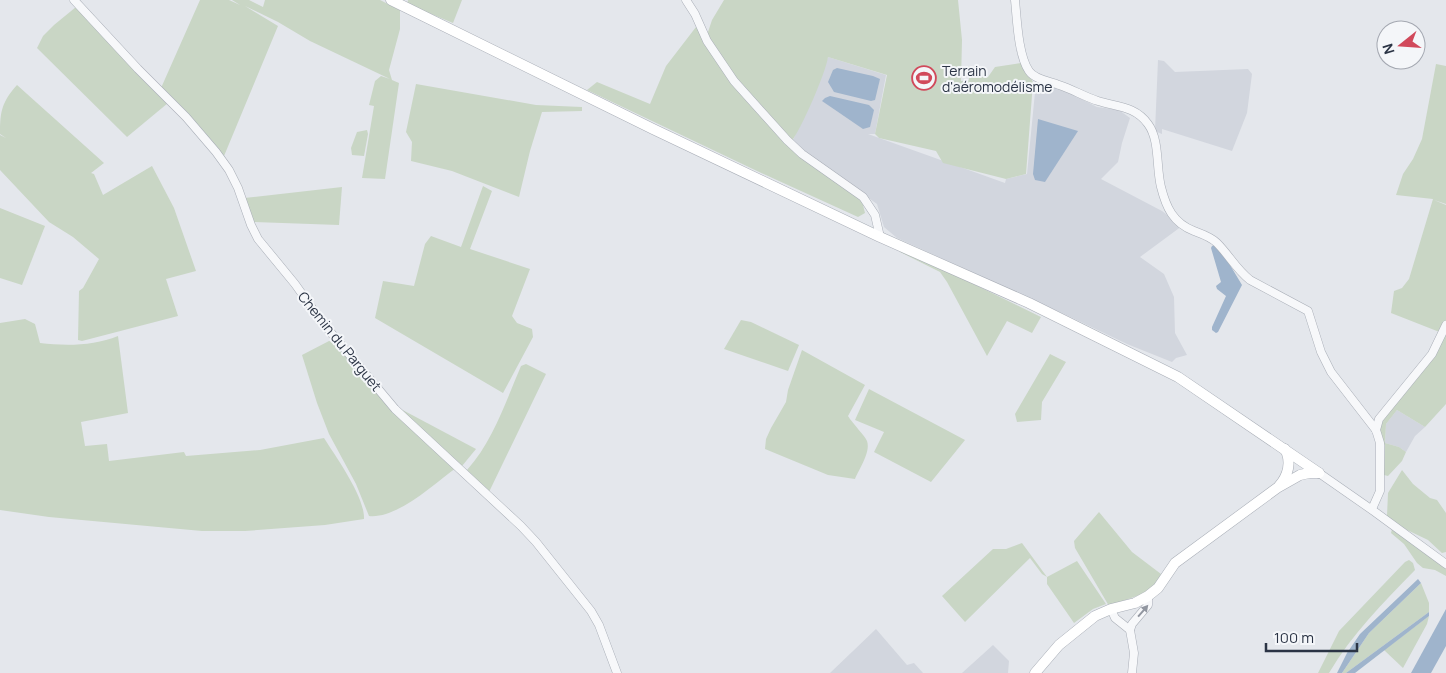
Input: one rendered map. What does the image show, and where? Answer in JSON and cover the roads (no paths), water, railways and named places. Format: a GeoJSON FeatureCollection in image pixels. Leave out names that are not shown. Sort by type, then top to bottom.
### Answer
{"type":"FeatureCollection","features":[{"type":"Feature","properties":{"kind":"street","name":"Chemin du Parguet"},"geometry":{"type":"LineString","coordinates":[[74,0],[186,117],[216,152],[235,182],[251,226],[258,239],[322,322],[395,409],[536,542],[586,604],[599,625],[617,673]]}},
{"type":"Feature","properties":{"kind":"street"},"geometry":{"type":"LineString","coordinates":[[391,0],[654,130],[880,237],[1029,303],[1178,377],[1372,509],[1446,564]]}},
{"type":"Feature","properties":{"kind":"street"},"geometry":{"type":"LineString","coordinates":[[686,0],[708,41],[734,81],[786,140],[802,154],[863,198],[875,215],[880,237]]}},
{"type":"Feature","properties":{"kind":"street"},"geometry":{"type":"LineString","coordinates":[[1015,0],[1022,50],[1029,72],[1035,77],[1098,101],[1121,105],[1148,124],[1155,138],[1161,188],[1168,208],[1176,221],[1215,241],[1238,269],[1250,280],[1308,311],[1313,321],[1321,352],[1331,372],[1376,430],[1380,443],[1380,491],[1372,509]]}},
{"type":"Feature","properties":{"kind":"street"},"geometry":{"type":"LineString","coordinates":[[1376,430],[1379,419],[1432,354],[1446,325]]}},
{"type":"Feature","properties":{"kind":"street"},"geometry":{"type":"LineString","coordinates":[[1284,450],[1288,454],[1289,476]]}},
{"type":"Feature","properties":{"kind":"street"},"geometry":{"type":"LineString","coordinates":[[1035,673],[1059,645],[1094,616],[1134,603],[1148,596],[1158,588],[1175,563],[1277,488],[1289,476],[1292,464],[1301,461]]}},
{"type":"Feature","properties":{"kind":"street"},"geometry":{"type":"LineString","coordinates":[[1289,476],[1309,472],[1319,473]]}},
{"type":"Feature","properties":{"kind":"street"},"geometry":{"type":"LineString","coordinates":[[1132,673],[1134,653],[1130,630],[1132,624],[1148,606],[1148,596]]}},
{"type":"Feature","properties":{"kind":"street"},"geometry":{"type":"LineString","coordinates":[[1111,609],[1115,618],[1130,630]]}},
{"type":"Feature","properties":{"kind":"water"},"geometry":{"type":"Polygon","coordinates":[[[837,68],[880,79],[875,100],[871,101],[834,92],[828,82],[833,70],[837,68]]]}},
{"type":"Feature","properties":{"kind":"water"},"geometry":{"type":"Polygon","coordinates":[[[830,96],[869,105],[874,110],[870,127],[863,129],[822,101],[830,96]]]}},
{"type":"Feature","properties":{"kind":"water"},"geometry":{"type":"Polygon","coordinates":[[[1038,119],[1078,131],[1045,182],[1035,180],[1033,174],[1038,119]]]}},
{"type":"Feature","properties":{"kind":"water"},"geometry":{"type":"Polygon","coordinates":[[[1215,245],[1224,255],[1242,285],[1216,333],[1212,330],[1212,327],[1226,296],[1216,286],[1221,282],[1211,248],[1215,245]]]}},
{"type":"Feature","properties":{"kind":"water"},"geometry":{"type":"Polygon","coordinates":[[[1418,579],[1421,583],[1369,633],[1342,673],[1337,673],[1347,653],[1360,634],[1418,579]]]}},
{"type":"Feature","properties":{"kind":"water"},"geometry":{"type":"Polygon","coordinates":[[[1446,609],[1446,646],[1431,673],[1411,673],[1446,609]]]}},
{"type":"Feature","properties":{"kind":"water"},"geometry":{"type":"Polygon","coordinates":[[[1429,612],[1429,616],[1355,673],[1346,673],[1429,612]]]}},
{"type":"Feature","properties":{"kind":"place","name":"Terrain d'aéromodélisme"},"geometry":{"type":"Point","coordinates":[924,78]}}]}
